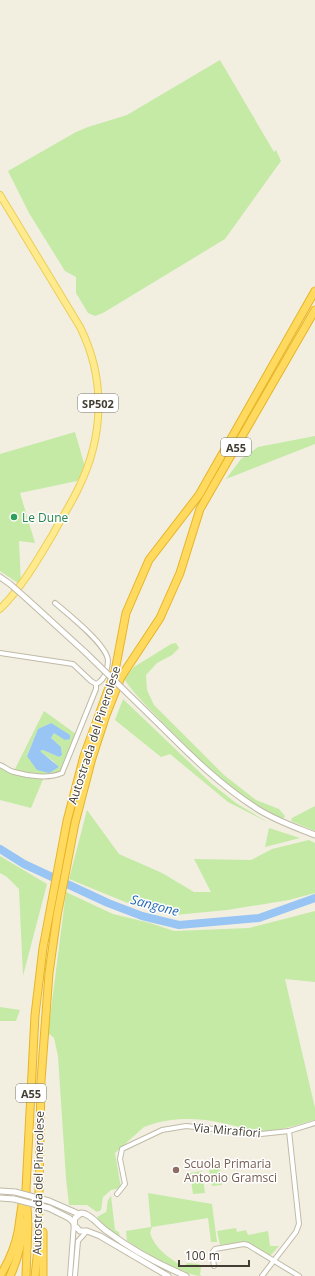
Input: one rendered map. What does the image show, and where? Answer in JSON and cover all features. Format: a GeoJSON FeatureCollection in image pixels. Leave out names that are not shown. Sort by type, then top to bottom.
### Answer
{"type":"FeatureCollection","features":[{"type":"Feature","properties":{"kind":"highway","name":"Autostrada del Pinerolese"},"geometry":{"type":"LineString","coordinates":[[26,1276],[28,1224],[26,1189],[35,1015],[43,948],[67,821],[84,756],[115,671],[128,605],[149,560],[199,495],[315,291]]}},
{"type":"Feature","properties":{"kind":"highway","name":"Autostrada del Pinerolese"},"geometry":{"type":"LineString","coordinates":[[35,1276],[38,1248],[41,1081],[51,949],[75,823],[92,758],[106,715],[121,677],[160,618],[180,573],[200,509],[315,310]]}},
{"type":"Feature","properties":{"kind":"highway"},"geometry":{"type":"LineString","coordinates":[[40,1160],[43,1276]]}},
{"type":"Feature","properties":{"kind":"highway"},"geometry":{"type":"LineString","coordinates":[[0,1276],[12,1252],[18,1234],[20,1212],[26,1189]]}},
{"type":"Feature","properties":{"kind":"highway"},"geometry":{"type":"LineString","coordinates":[[10,1276],[21,1248],[26,1189]]}},
{"type":"Feature","properties":{"kind":"main road","name":"SP502"},"geometry":{"type":"LineString","coordinates":[[0,195],[87,341],[92,356],[99,400],[97,427],[92,452],[79,488],[30,573],[17,591],[0,609]]}},
{"type":"Feature","properties":{"kind":"street"},"geometry":{"type":"LineString","coordinates":[[0,577],[10,584],[85,652],[199,764],[224,785],[257,808],[287,824],[315,835]]}},
{"type":"Feature","properties":{"kind":"street"},"geometry":{"type":"LineString","coordinates":[[56,603],[98,642],[106,654],[108,660],[106,671],[102,680],[96,684]]}},
{"type":"Feature","properties":{"kind":"street"},"geometry":{"type":"LineString","coordinates":[[0,653],[73,664],[96,684]]}},
{"type":"Feature","properties":{"kind":"street"},"geometry":{"type":"LineString","coordinates":[[0,765],[14,772],[24,774],[40,776],[62,773],[96,689],[96,684]]}},
{"type":"Feature","properties":{"kind":"street","name":"Via Mirafiori"},"geometry":{"type":"LineString","coordinates":[[117,1194],[124,1184],[120,1159],[122,1149],[162,1130],[186,1126],[224,1129],[254,1134],[289,1131],[315,1123]]}},
{"type":"Feature","properties":{"kind":"street"},"geometry":{"type":"LineString","coordinates":[[262,1276],[296,1232],[299,1224],[289,1131]]}},
{"type":"Feature","properties":{"kind":"street"},"geometry":{"type":"LineString","coordinates":[[0,1191],[15,1192],[49,1201],[79,1214],[86,1213],[125,1245],[186,1276]]}},
{"type":"Feature","properties":{"kind":"street"},"geometry":{"type":"LineString","coordinates":[[0,1198],[14,1198],[50,1208],[68,1218],[74,1223],[78,1230],[84,1232],[87,1231],[100,1236],[168,1276]]}},
{"type":"Feature","properties":{"kind":"street"},"geometry":{"type":"LineString","coordinates":[[70,1276],[74,1223],[75,1218],[79,1214]]}},
{"type":"Feature","properties":{"kind":"street"},"geometry":{"type":"LineString","coordinates":[[75,1276],[78,1241],[92,1226],[92,1219]]}},
{"type":"Feature","properties":{"kind":"street"},"geometry":{"type":"LineString","coordinates":[[214,1266],[212,1253],[215,1249],[244,1244],[299,1276]]}},
{"type":"Feature","properties":{"kind":"green space"},"geometry":{"type":"Polygon","coordinates":[[[220,60],[274,152],[276,150],[281,161],[225,239],[103,313],[95,316],[88,313],[76,293],[76,277],[65,271],[29,213],[8,171],[76,132],[127,115],[220,60]]]}},
{"type":"Feature","properties":{"kind":"green space","name":"Le Dune"},"geometry":{"type":"Polygon","coordinates":[[[75,432],[85,467],[82,475],[77,481],[20,493],[35,543],[19,541],[21,585],[0,571],[0,454],[75,432]]]}},
{"type":"Feature","properties":{"kind":"green space"},"geometry":{"type":"Polygon","coordinates":[[[315,436],[315,444],[226,479],[241,459],[258,447],[315,436]]]}},
{"type":"Feature","properties":{"kind":"green space"},"geometry":{"type":"Polygon","coordinates":[[[176,643],[179,648],[172,655],[157,663],[146,675],[147,690],[154,705],[224,775],[256,800],[279,809],[285,816],[283,819],[252,802],[223,781],[147,706],[124,679],[134,667],[171,644],[176,643]]]}},
{"type":"Feature","properties":{"kind":"green space"},"geometry":{"type":"Polygon","coordinates":[[[123,699],[212,784],[236,803],[269,823],[228,802],[170,754],[161,757],[115,720],[123,699]]]}},
{"type":"Feature","properties":{"kind":"green space"},"geometry":{"type":"Polygon","coordinates":[[[44,711],[76,734],[67,760],[60,772],[56,774],[44,775],[14,771],[44,711]],[[51,723],[38,729],[27,755],[59,768],[53,761],[40,751],[43,750],[59,757],[62,755],[61,747],[51,738],[54,733],[51,723]]]}},
{"type":"Feature","properties":{"kind":"green space"},"geometry":{"type":"Polygon","coordinates":[[[0,766],[13,773],[44,777],[31,808],[0,800],[0,766]]]}},
{"type":"Feature","properties":{"kind":"green space"},"geometry":{"type":"Polygon","coordinates":[[[315,806],[315,831],[291,821],[292,818],[315,806]]]}},
{"type":"Feature","properties":{"kind":"green space"},"geometry":{"type":"Polygon","coordinates":[[[87,810],[119,854],[162,873],[194,892],[211,892],[194,859],[251,860],[272,849],[309,840],[315,843],[315,893],[289,900],[227,910],[175,915],[135,906],[69,879],[87,810]]]}},
{"type":"Feature","properties":{"kind":"green space"},"geometry":{"type":"Polygon","coordinates":[[[269,828],[300,838],[265,847],[269,828]]]}},
{"type":"Feature","properties":{"kind":"green space"},"geometry":{"type":"Polygon","coordinates":[[[0,856],[47,884],[23,976],[19,889],[7,877],[0,873],[0,856]]]}},
{"type":"Feature","properties":{"kind":"green space"},"geometry":{"type":"Polygon","coordinates":[[[66,892],[113,914],[150,923],[174,931],[249,928],[315,911],[315,982],[285,979],[315,1108],[315,1120],[287,1128],[265,1131],[193,1119],[163,1121],[144,1127],[115,1153],[121,1188],[111,1190],[103,1197],[101,1210],[97,1212],[87,1205],[69,1205],[58,1056],[54,1038],[48,1033],[66,892]]]}},
{"type":"Feature","properties":{"kind":"green space"},"geometry":{"type":"Polygon","coordinates":[[[0,1007],[20,1010],[16,1021],[0,1021],[0,1007]]]}},
{"type":"Feature","properties":{"kind":"green space"},"geometry":{"type":"Polygon","coordinates":[[[220,1168],[222,1185],[212,1186],[209,1170],[220,1168]]]}},
{"type":"Feature","properties":{"kind":"green space"},"geometry":{"type":"Polygon","coordinates":[[[202,1171],[205,1193],[193,1194],[190,1173],[202,1171]]]}},
{"type":"Feature","properties":{"kind":"green space"},"geometry":{"type":"Polygon","coordinates":[[[148,1193],[212,1204],[217,1242],[211,1242],[208,1218],[152,1227],[150,1233],[159,1249],[179,1264],[184,1267],[187,1263],[199,1264],[201,1267],[200,1275],[202,1276],[194,1275],[174,1268],[127,1241],[126,1231],[151,1227],[148,1193]]]}},
{"type":"Feature","properties":{"kind":"green space"},"geometry":{"type":"Polygon","coordinates":[[[111,1196],[115,1230],[119,1232],[120,1237],[101,1223],[97,1217],[106,1212],[109,1198],[111,1196]]]}},
{"type":"Feature","properties":{"kind":"green space"},"geometry":{"type":"Polygon","coordinates":[[[236,1228],[237,1232],[246,1230],[248,1235],[268,1231],[270,1246],[279,1246],[270,1256],[246,1241],[220,1245],[217,1231],[236,1228]]]}},
{"type":"Feature","properties":{"kind":"water"},"geometry":{"type":"Polygon","coordinates":[[[51,723],[70,735],[70,739],[65,740],[54,733],[51,738],[61,747],[62,755],[59,757],[43,750],[40,751],[59,767],[49,773],[37,770],[27,756],[38,729],[51,723]]]}},
{"type":"Feature","properties":{"kind":"waterway","name":"Sangone"},"geometry":{"type":"LineString","coordinates":[[0,849],[24,864],[108,903],[142,916],[179,925],[259,918],[315,898]]}},
{"type":"Feature","properties":{"kind":"place","name":"Le Dune"},"geometry":{"type":"Point","coordinates":[14,517]}},
{"type":"Feature","properties":{"kind":"place","name":"Scuola Primaria Antonio Gramsci"},"geometry":{"type":"Point","coordinates":[176,1170]}}]}
